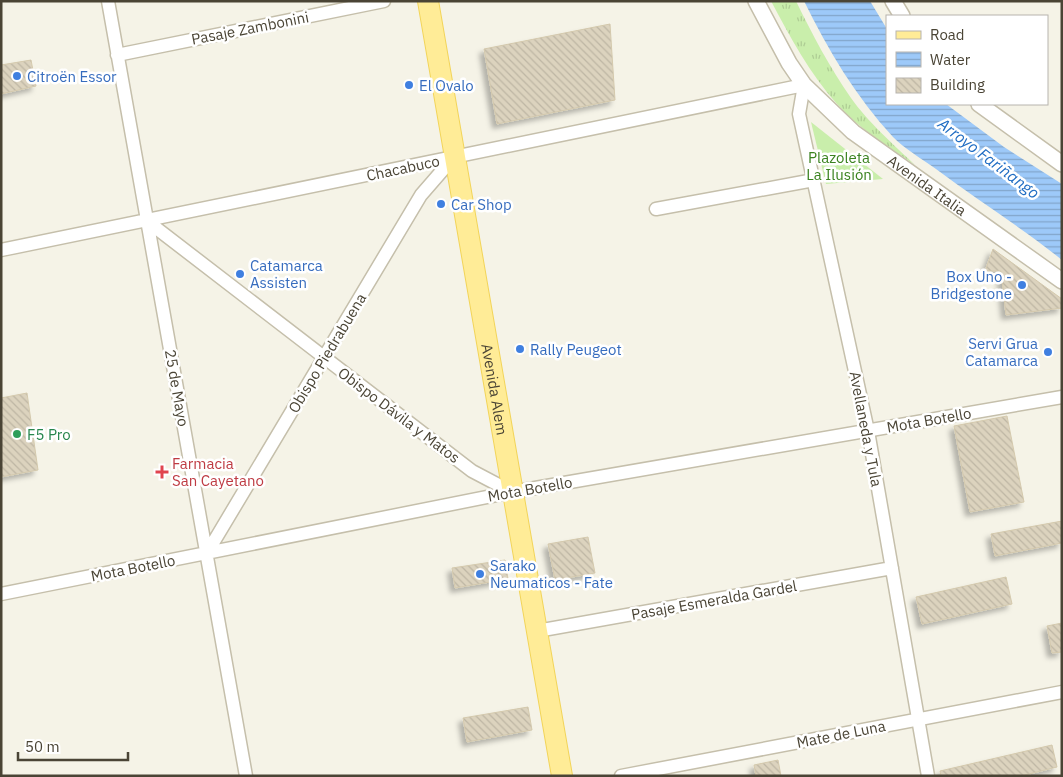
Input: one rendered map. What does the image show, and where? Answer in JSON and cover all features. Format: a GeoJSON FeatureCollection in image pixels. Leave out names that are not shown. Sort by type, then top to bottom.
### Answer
{"type":"FeatureCollection","features":[{"type":"Feature","properties":{"kind":"main road","name":"Avenida Alem"},"geometry":{"type":"LineString","coordinates":[[428,1],[562,776]]}},
{"type":"Feature","properties":{"kind":"street","name":"25 de Mayo"},"geometry":{"type":"LineString","coordinates":[[108,1],[246,776]]}},
{"type":"Feature","properties":{"kind":"street","name":"Pasaje Zambonini"},"geometry":{"type":"LineString","coordinates":[[117,55],[384,1]]}},
{"type":"Feature","properties":{"kind":"street","name":"Avenida Italia"},"geometry":{"type":"LineString","coordinates":[[756,1],[789,62],[804,84],[853,132],[1062,281]]}},
{"type":"Feature","properties":{"kind":"street"},"geometry":{"type":"LineString","coordinates":[[893,1],[901,15]]}},
{"type":"Feature","properties":{"kind":"street","name":"Chacabuco"},"geometry":{"type":"LineString","coordinates":[[1,250],[804,84]]}},
{"type":"Feature","properties":{"kind":"street","name":"Avellaneda y Tula"},"geometry":{"type":"LineString","coordinates":[[804,84],[799,114],[868,431],[928,776]]}},
{"type":"Feature","properties":{"kind":"street"},"geometry":{"type":"LineString","coordinates":[[980,105],[1062,164]]}},
{"type":"Feature","properties":{"kind":"street","name":"Obispo Piedrabuena"},"geometry":{"type":"LineString","coordinates":[[207,553],[421,195],[454,157]]}},
{"type":"Feature","properties":{"kind":"street"},"geometry":{"type":"LineString","coordinates":[[656,209],[814,180]]}},
{"type":"Feature","properties":{"kind":"street","name":"Obispo Dávila y Matos"},"geometry":{"type":"LineString","coordinates":[[147,221],[472,471],[512,492]]}},
{"type":"Feature","properties":{"kind":"street","name":"Mota Botello"},"geometry":{"type":"LineString","coordinates":[[1,594],[512,492],[1062,397]]}},
{"type":"Feature","properties":{"kind":"street","name":"Pasaje Esmeralda Gardel"},"geometry":{"type":"LineString","coordinates":[[536,631],[892,568]]}},
{"type":"Feature","properties":{"kind":"street","name":"Mate de Luna"},"geometry":{"type":"LineString","coordinates":[[621,776],[1062,692]]}},
{"type":"Feature","properties":{"kind":"green space"},"geometry":{"type":"Polygon","coordinates":[[[771,1],[796,1],[822,51],[851,98],[890,142],[915,165],[864,129],[837,104],[809,68],[771,1]]]}},
{"type":"Feature","properties":{"kind":"green space","name":"Plazoleta La Ilusión"},"geometry":{"type":"Polygon","coordinates":[[[811,122],[883,179],[826,184],[811,122]]]}},
{"type":"Feature","properties":{"kind":"water","name":"Arroyo Fariñango"},"geometry":{"type":"Polygon","coordinates":[[[804,1],[870,1],[886,27],[886,105],[947,105],[1004,147],[1062,184],[1062,260],[1031,236],[908,150],[893,137],[855,89],[823,37],[804,1]]]}},
{"type":"Feature","properties":{"kind":"building"},"geometry":{"type":"Polygon","coordinates":[[[610,24],[615,100],[497,124],[484,49],[610,24]]]}},
{"type":"Feature","properties":{"kind":"building","name":"Citroën Essor"},"geometry":{"type":"Polygon","coordinates":[[[31,60],[36,86],[1,94],[1,65],[31,60]]]}},
{"type":"Feature","properties":{"kind":"building","name":"Box Uno - Bridgestone"},"geometry":{"type":"Polygon","coordinates":[[[993,249],[1062,299],[1062,308],[1006,315],[1001,271],[985,271],[993,249]]]}},
{"type":"Feature","properties":{"kind":"building","name":"F5 Pro"},"geometry":{"type":"Polygon","coordinates":[[[27,393],[38,470],[1,477],[1,398],[27,393]]]}},
{"type":"Feature","properties":{"kind":"building"},"geometry":{"type":"Polygon","coordinates":[[[1007,416],[1024,502],[970,512],[954,426],[1007,416]]]}},
{"type":"Feature","properties":{"kind":"building"},"geometry":{"type":"Polygon","coordinates":[[[1062,521],[1062,543],[995,556],[991,534],[1062,521]]]}},
{"type":"Feature","properties":{"kind":"building"},"geometry":{"type":"Polygon","coordinates":[[[588,537],[595,573],[555,580],[548,544],[588,537]]]}},
{"type":"Feature","properties":{"kind":"building","name":"Sarako Neumaticos - Fate"},"geometry":{"type":"Polygon","coordinates":[[[505,560],[508,579],[455,588],[452,568],[505,560]]]}},
{"type":"Feature","properties":{"kind":"building"},"geometry":{"type":"Polygon","coordinates":[[[1006,577],[1012,604],[922,624],[916,597],[1006,577]]]}},
{"type":"Feature","properties":{"kind":"building"},"geometry":{"type":"Polygon","coordinates":[[[1062,623],[1062,652],[1052,653],[1047,626],[1062,623]]]}},
{"type":"Feature","properties":{"kind":"building"},"geometry":{"type":"Polygon","coordinates":[[[528,707],[532,730],[467,742],[463,718],[528,707]]]}},
{"type":"Feature","properties":{"kind":"building"},"geometry":{"type":"Polygon","coordinates":[[[1052,745],[1057,767],[1021,776],[941,776],[940,771],[1052,745]]]}},
{"type":"Feature","properties":{"kind":"building"},"geometry":{"type":"Polygon","coordinates":[[[778,760],[781,776],[756,776],[754,765],[778,760]]]}},
{"type":"Feature","properties":{"kind":"place","name":"Citroën Essor"},"geometry":{"type":"Point","coordinates":[17,76]}},
{"type":"Feature","properties":{"kind":"place","name":"El Ovalo"},"geometry":{"type":"Point","coordinates":[409,85]}},
{"type":"Feature","properties":{"kind":"place","name":"Car Shop"},"geometry":{"type":"Point","coordinates":[441,204]}},
{"type":"Feature","properties":{"kind":"place","name":"Catamarca Assisten"},"geometry":{"type":"Point","coordinates":[240,274]}},
{"type":"Feature","properties":{"kind":"place","name":"Box Uno - Bridgestone"},"geometry":{"type":"Point","coordinates":[1022,285]}},
{"type":"Feature","properties":{"kind":"place","name":"Rally Peugeot"},"geometry":{"type":"Point","coordinates":[520,349]}},
{"type":"Feature","properties":{"kind":"place","name":"Servi Grua Catamarca"},"geometry":{"type":"Point","coordinates":[1048,352]}},
{"type":"Feature","properties":{"kind":"place","name":"F5 Pro"},"geometry":{"type":"Point","coordinates":[17,434]}},
{"type":"Feature","properties":{"kind":"place","name":"Farmacia San Cayetano"},"geometry":{"type":"Point","coordinates":[162,472]}},
{"type":"Feature","properties":{"kind":"place","name":"Sarako Neumaticos - Fate"},"geometry":{"type":"Point","coordinates":[480,574]}}]}
